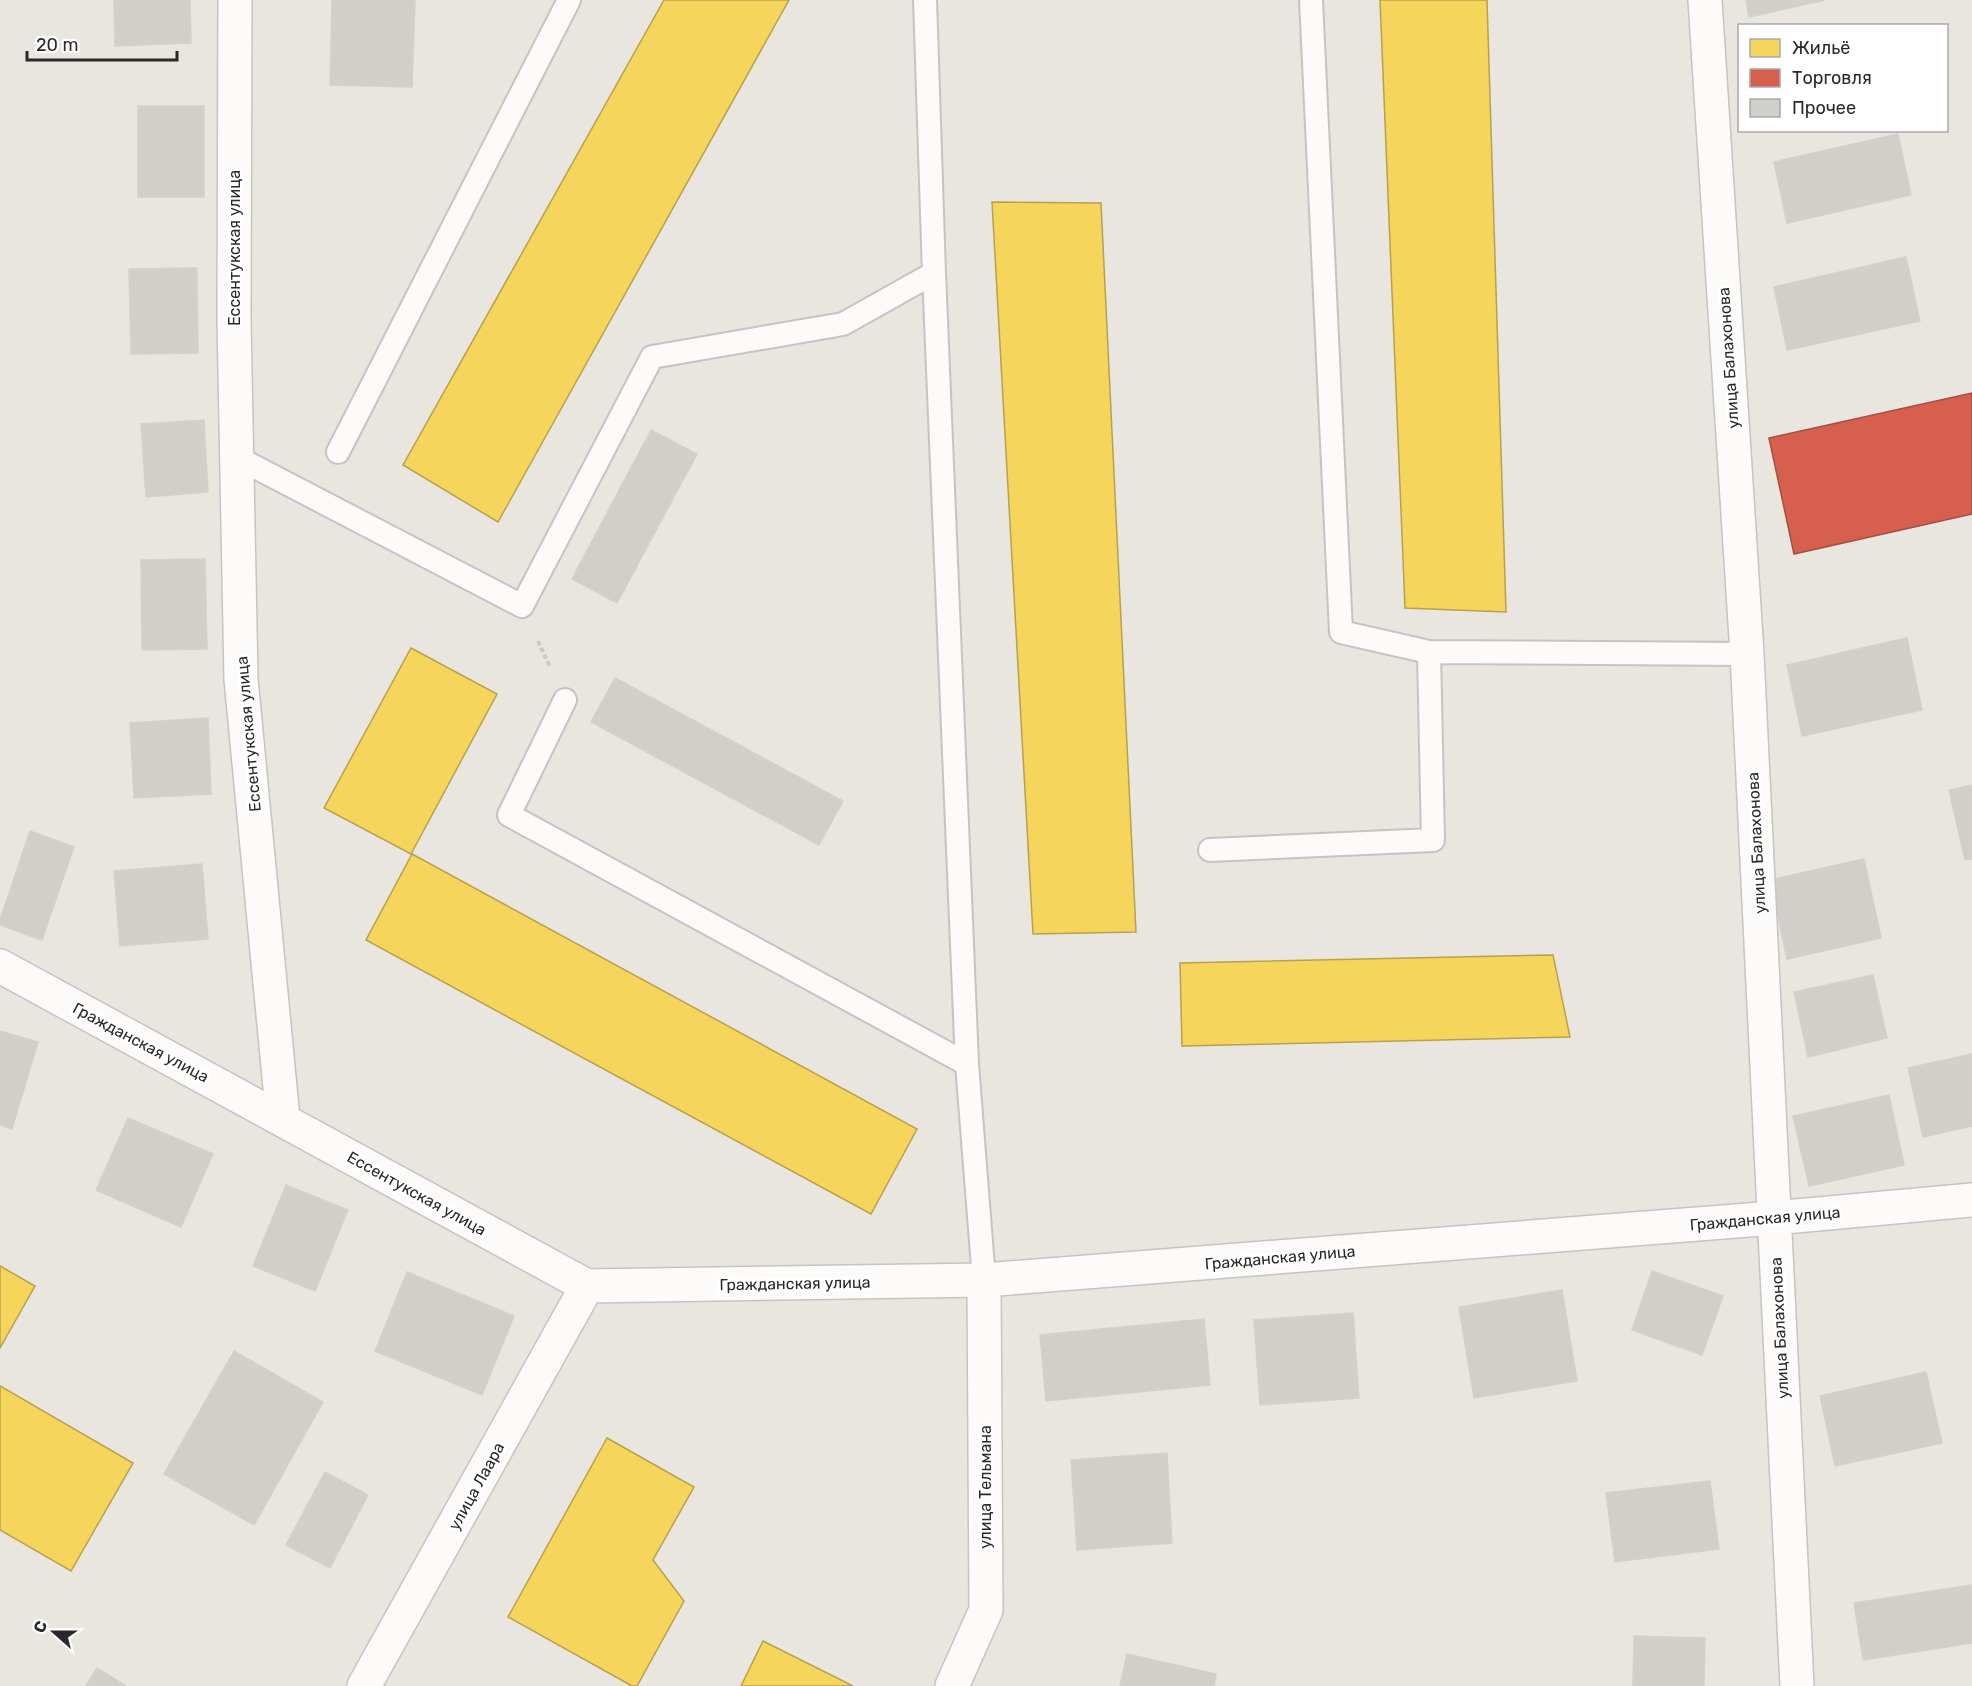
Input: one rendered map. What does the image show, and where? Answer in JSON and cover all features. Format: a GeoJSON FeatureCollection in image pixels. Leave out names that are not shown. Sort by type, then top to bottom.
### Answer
{"type":"FeatureCollection","features":[{"type":"Feature","properties":{"kind":"street","name":"Ессентукская улица"},"geometry":{"type":"LineString","coordinates":[[235,0],[234,320],[242,680],[283,1119],[587,1286]]}},
{"type":"Feature","properties":{"kind":"street","name":"улица Балахонова"},"geometry":{"type":"LineString","coordinates":[[1705,0],[1748,654],[1797,1686]]}},
{"type":"Feature","properties":{"kind":"street","name":"Гражданская улица"},"geometry":{"type":"LineString","coordinates":[[0,966],[283,1119]]}},
{"type":"Feature","properties":{"kind":"street","name":"Гражданская улица"},"geometry":{"type":"LineString","coordinates":[[587,1286],[984,1280],[1774,1218],[1972,1200]]}},
{"type":"Feature","properties":{"kind":"street","name":"улица Тельмана"},"geometry":{"type":"LineString","coordinates":[[952,1686],[986,1610],[984,1280]]}},
{"type":"Feature","properties":{"kind":"street","name":"улица Лаара"},"geometry":{"type":"LineString","coordinates":[[364,1686],[587,1286]]}},
{"type":"Feature","properties":{"kind":"lane"},"geometry":{"type":"LineString","coordinates":[[338,452],[569,0]]}},
{"type":"Feature","properties":{"kind":"lane"},"geometry":{"type":"LineString","coordinates":[[925,0],[967,1064],[984,1280]]}},
{"type":"Feature","properties":{"kind":"lane"},"geometry":{"type":"LineString","coordinates":[[1311,0],[1341,632],[1429,652],[1748,654]]}},
{"type":"Feature","properties":{"kind":"lane"},"geometry":{"type":"LineString","coordinates":[[238,458],[522,606],[652,357],[843,324],[934,273]]}},
{"type":"Feature","properties":{"kind":"lane"},"geometry":{"type":"LineString","coordinates":[[1210,850],[1433,840],[1429,652]]}},
{"type":"Feature","properties":{"kind":"lane"},"geometry":{"type":"LineString","coordinates":[[565,700],[509,815],[967,1064]]}},
{"type":"Feature","properties":{"kind":"path"},"geometry":{"type":"LineString","coordinates":[[522,606],[565,700]]}},
{"type":"Feature","properties":{"kind":"building: Жильё"},"geometry":{"type":"Polygon","coordinates":[[[664,0],[789,0],[498,522],[403,465],[664,0]]]}},
{"type":"Feature","properties":{"kind":"building: Жильё"},"geometry":{"type":"Polygon","coordinates":[[[1380,0],[1487,0],[1506,612],[1405,608],[1380,0]]]}},
{"type":"Feature","properties":{"kind":"building: Жильё"},"geometry":{"type":"Polygon","coordinates":[[[992,202],[1101,203],[1136,932],[1033,934],[992,202]]]}},
{"type":"Feature","properties":{"kind":"building: Жильё"},"geometry":{"type":"Polygon","coordinates":[[[411,648],[497,694],[411,854],[324,808],[411,648]]]}},
{"type":"Feature","properties":{"kind":"building: Жильё"},"geometry":{"type":"Polygon","coordinates":[[[412,854],[917,1129],[871,1214],[366,940],[412,854]]]}},
{"type":"Feature","properties":{"kind":"building: Жильё"},"geometry":{"type":"Polygon","coordinates":[[[1553,955],[1570,1037],[1182,1046],[1180,963],[1553,955]]]}},
{"type":"Feature","properties":{"kind":"building: Жильё"},"geometry":{"type":"Polygon","coordinates":[[[0,1266],[35,1286],[0,1348],[0,1266]]]}},
{"type":"Feature","properties":{"kind":"building: Жильё"},"geometry":{"type":"Polygon","coordinates":[[[0,1386],[133,1463],[71,1571],[0,1530],[0,1386]]]}},
{"type":"Feature","properties":{"kind":"building: Жильё"},"geometry":{"type":"Polygon","coordinates":[[[607,1438],[694,1487],[653,1560],[684,1601],[637,1686],[632,1686],[508,1617],[607,1438]]]}},
{"type":"Feature","properties":{"kind":"building: Жильё"},"geometry":{"type":"Polygon","coordinates":[[[763,1641],[853,1686],[741,1686],[763,1641]]]}},
{"type":"Feature","properties":{"kind":"building: Торговля"},"geometry":{"type":"Polygon","coordinates":[[[1972,393],[1972,514],[1794,554],[1769,438],[1972,393]]]}},
{"type":"Feature","properties":{"kind":"building: Прочее"},"geometry":{"type":"Polygon","coordinates":[[[114,0],[190,0],[191,43],[115,46],[114,0]]]}},
{"type":"Feature","properties":{"kind":"building: Прочее"},"geometry":{"type":"Polygon","coordinates":[[[332,0],[415,0],[412,87],[330,85],[332,0]]]}},
{"type":"Feature","properties":{"kind":"building: Прочее"},"geometry":{"type":"Polygon","coordinates":[[[1746,0],[1825,0],[1749,17],[1746,0]]]}},
{"type":"Feature","properties":{"kind":"building: Прочее"},"geometry":{"type":"Polygon","coordinates":[[[138,106],[204,106],[204,197],[138,197],[138,106]]]}},
{"type":"Feature","properties":{"kind":"building: Прочее"},"geometry":{"type":"Polygon","coordinates":[[[1898,134],[1911,195],[1787,223],[1774,162],[1898,134]]]}},
{"type":"Feature","properties":{"kind":"building: Прочее"},"geometry":{"type":"Polygon","coordinates":[[[1906,257],[1920,321],[1787,350],[1774,287],[1906,257]]]}},
{"type":"Feature","properties":{"kind":"building: Прочее"},"geometry":{"type":"Polygon","coordinates":[[[197,268],[198,353],[131,354],[129,269],[197,268]]]}},
{"type":"Feature","properties":{"kind":"building: Прочее"},"geometry":{"type":"Polygon","coordinates":[[[204,420],[208,492],[146,497],[141,424],[204,420]]]}},
{"type":"Feature","properties":{"kind":"building: Прочее"},"geometry":{"type":"Polygon","coordinates":[[[651,430],[697,454],[617,603],[572,579],[651,430]]]}},
{"type":"Feature","properties":{"kind":"building: Прочее"},"geometry":{"type":"Polygon","coordinates":[[[205,559],[207,649],[142,650],[141,560],[205,559]]]}},
{"type":"Feature","properties":{"kind":"building: Прочее"},"geometry":{"type":"Polygon","coordinates":[[[1907,638],[1922,710],[1802,736],[1787,665],[1907,638]]]}},
{"type":"Feature","properties":{"kind":"building: Прочее"},"geometry":{"type":"Polygon","coordinates":[[[615,678],[843,801],[819,845],[591,722],[615,678]]]}},
{"type":"Feature","properties":{"kind":"building: Прочее"},"geometry":{"type":"Polygon","coordinates":[[[208,718],[211,794],[134,798],[130,723],[208,718]]]}},
{"type":"Feature","properties":{"kind":"building: Прочее"},"geometry":{"type":"Polygon","coordinates":[[[1972,785],[1972,859],[1965,860],[1949,790],[1972,785]]]}},
{"type":"Feature","properties":{"kind":"building: Прочее"},"geometry":{"type":"Polygon","coordinates":[[[30,831],[74,847],[42,940],[0,925],[30,831]]]}},
{"type":"Feature","properties":{"kind":"building: Прочее"},"geometry":{"type":"Polygon","coordinates":[[[1864,859],[1881,938],[1787,959],[1770,880],[1864,859]]]}},
{"type":"Feature","properties":{"kind":"building: Прочее"},"geometry":{"type":"Polygon","coordinates":[[[202,864],[208,939],[120,946],[114,871],[202,864]]]}},
{"type":"Feature","properties":{"kind":"building: Прочее"},"geometry":{"type":"Polygon","coordinates":[[[1873,975],[1887,1038],[1808,1057],[1794,992],[1873,975]]]}},
{"type":"Feature","properties":{"kind":"building: Прочее"},"geometry":{"type":"Polygon","coordinates":[[[0,1031],[38,1042],[12,1129],[0,1125],[0,1031]]]}},
{"type":"Feature","properties":{"kind":"building: Прочее"},"geometry":{"type":"Polygon","coordinates":[[[1972,1054],[1972,1126],[1923,1137],[1908,1068],[1972,1054]]]}},
{"type":"Feature","properties":{"kind":"building: Прочее"},"geometry":{"type":"Polygon","coordinates":[[[1889,1095],[1904,1165],[1809,1186],[1793,1116],[1889,1095]]]}},
{"type":"Feature","properties":{"kind":"building: Прочее"},"geometry":{"type":"Polygon","coordinates":[[[128,1118],[213,1154],[181,1227],[96,1190],[128,1118]]]}},
{"type":"Feature","properties":{"kind":"building: Прочее"},"geometry":{"type":"Polygon","coordinates":[[[286,1185],[348,1210],[315,1291],[253,1266],[286,1185]]]}},
{"type":"Feature","properties":{"kind":"building: Прочее"},"geometry":{"type":"Polygon","coordinates":[[[1652,1271],[1723,1296],[1702,1355],[1632,1330],[1652,1271]]]}},
{"type":"Feature","properties":{"kind":"building: Прочее"},"geometry":{"type":"Polygon","coordinates":[[[407,1272],[514,1316],[482,1395],[375,1351],[407,1272]]]}},
{"type":"Feature","properties":{"kind":"building: Прочее"},"geometry":{"type":"Polygon","coordinates":[[[1562,1290],[1577,1381],[1474,1398],[1459,1307],[1562,1290]]]}},
{"type":"Feature","properties":{"kind":"building: Прочее"},"geometry":{"type":"Polygon","coordinates":[[[1353,1313],[1359,1398],[1260,1405],[1254,1320],[1353,1313]]]}},
{"type":"Feature","properties":{"kind":"building: Прочее"},"geometry":{"type":"Polygon","coordinates":[[[1204,1319],[1210,1385],[1046,1401],[1040,1335],[1204,1319]]]}},
{"type":"Feature","properties":{"kind":"building: Прочее"},"geometry":{"type":"Polygon","coordinates":[[[234,1351],[323,1402],[254,1525],[164,1474],[234,1351]]]}},
{"type":"Feature","properties":{"kind":"building: Прочее"},"geometry":{"type":"Polygon","coordinates":[[[1926,1372],[1942,1443],[1835,1466],[1820,1396],[1926,1372]]]}},
{"type":"Feature","properties":{"kind":"building: Прочее"},"geometry":{"type":"Polygon","coordinates":[[[1167,1453],[1172,1543],[1077,1550],[1071,1460],[1167,1453]]]}},
{"type":"Feature","properties":{"kind":"building: Прочее"},"geometry":{"type":"Polygon","coordinates":[[[325,1472],[368,1495],[330,1568],[286,1545],[325,1472]]]}},
{"type":"Feature","properties":{"kind":"building: Прочее"},"geometry":{"type":"Polygon","coordinates":[[[1710,1481],[1719,1549],[1615,1562],[1606,1493],[1710,1481]]]}},
{"type":"Feature","properties":{"kind":"building: Прочее"},"geometry":{"type":"Polygon","coordinates":[[[1971,1585],[1972,1643],[1863,1660],[1854,1603],[1971,1585]]]}},
{"type":"Feature","properties":{"kind":"building: Прочее"},"geometry":{"type":"Polygon","coordinates":[[[1634,1636],[1705,1638],[1704,1686],[1633,1686],[1634,1636]]]}},
{"type":"Feature","properties":{"kind":"building: Прочее"},"geometry":{"type":"Polygon","coordinates":[[[1127,1654],[1216,1674],[1214,1686],[1120,1686],[1127,1654]]]}},
{"type":"Feature","properties":{"kind":"building: Прочее"},"geometry":{"type":"Polygon","coordinates":[[[97,1668],[126,1686],[86,1686],[97,1668]]]}}]}
